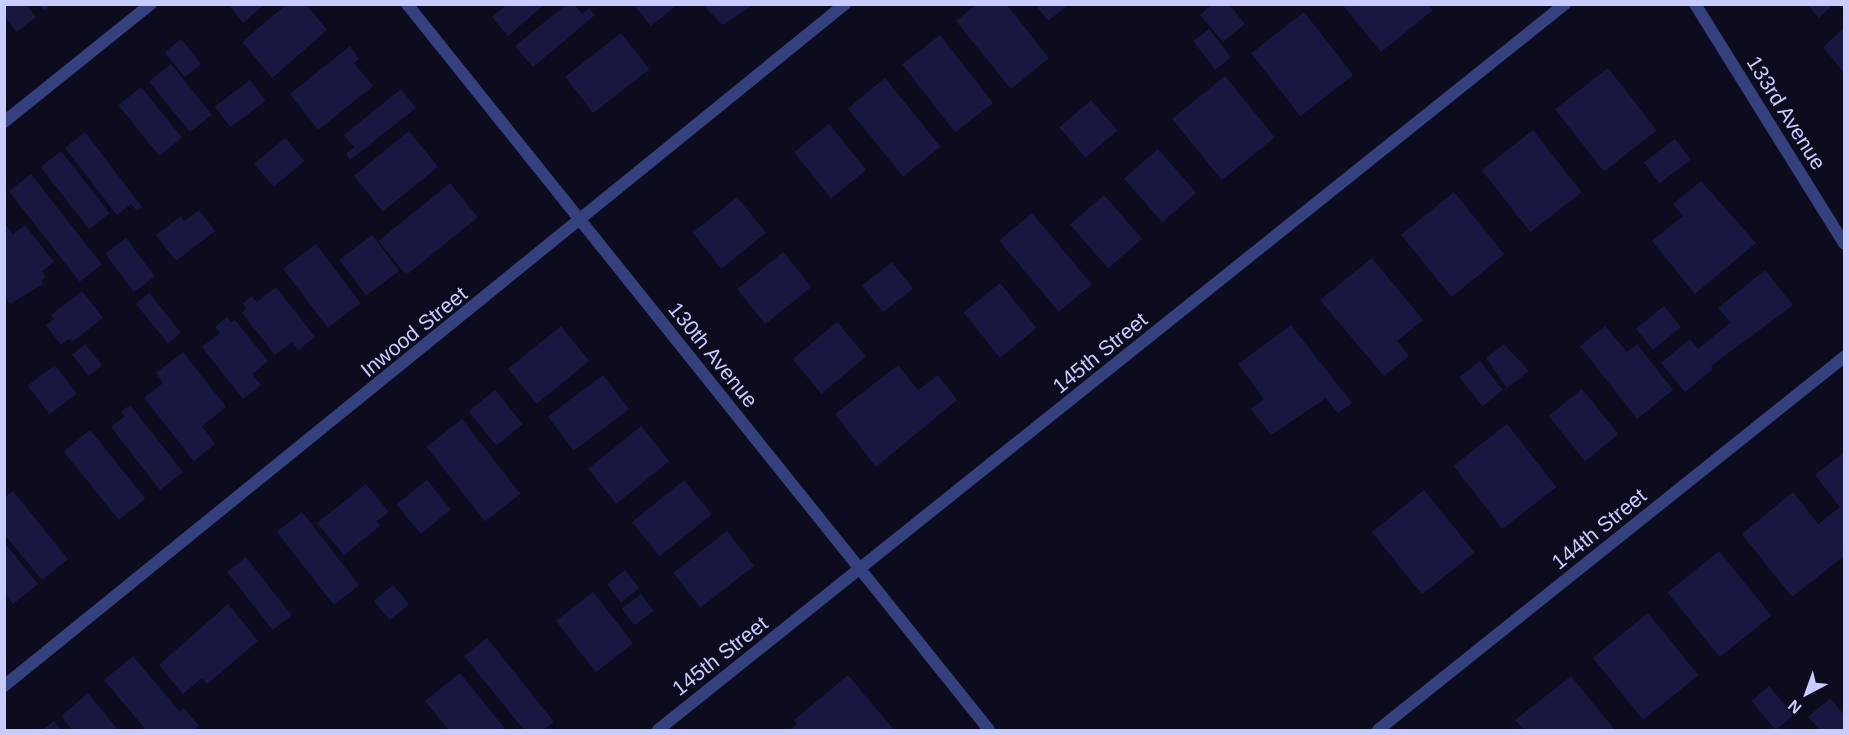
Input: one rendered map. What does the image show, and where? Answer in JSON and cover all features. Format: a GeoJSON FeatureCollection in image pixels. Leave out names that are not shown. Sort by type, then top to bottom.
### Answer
{"type":"FeatureCollection","features":[{"type":"Feature","properties":{"kind":"street"},"geometry":{"type":"LineString","coordinates":[[4,122],[151,4]]}},
{"type":"Feature","properties":{"kind":"street","name":"130th Avenue"},"geometry":{"type":"LineString","coordinates":[[407,4],[989,730]]}},
{"type":"Feature","properties":{"kind":"street","name":"Inwood Street"},"geometry":{"type":"LineString","coordinates":[[4,686],[582,222],[845,4]]}},
{"type":"Feature","properties":{"kind":"street","name":"145th Street"},"geometry":{"type":"LineString","coordinates":[[658,730],[861,570],[1565,4]]}},
{"type":"Feature","properties":{"kind":"street","name":"133rd Avenue"},"geometry":{"type":"LineString","coordinates":[[1695,4],[1845,243]]}},
{"type":"Feature","properties":{"kind":"street","name":"144th Street"},"geometry":{"type":"LineString","coordinates":[[1378,730],[1845,357]]}},
{"type":"Feature","properties":{"kind":"building"},"geometry":{"type":"Polygon","coordinates":[[[4,4],[26,4],[36,17],[17,32],[4,16],[4,4]]]}},
{"type":"Feature","properties":{"kind":"building"},"geometry":{"type":"Polygon","coordinates":[[[39,4],[52,4],[44,11],[39,4]]]}},
{"type":"Feature","properties":{"kind":"building"},"geometry":{"type":"Polygon","coordinates":[[[228,4],[265,4],[243,23],[228,4]]]}},
{"type":"Feature","properties":{"kind":"building"},"geometry":{"type":"Polygon","coordinates":[[[287,4],[306,4],[327,30],[272,78],[242,42],[287,4]]]}},
{"type":"Feature","properties":{"kind":"building"},"geometry":{"type":"Polygon","coordinates":[[[507,4],[545,4],[508,36],[492,17],[507,4]]]}},
{"type":"Feature","properties":{"kind":"building"},"geometry":{"type":"Polygon","coordinates":[[[567,4],[574,4],[582,14],[589,8],[595,15],[533,67],[515,46],[567,4]]]}},
{"type":"Feature","properties":{"kind":"building"},"geometry":{"type":"Polygon","coordinates":[[[633,4],[678,4],[651,26],[633,4]]]}},
{"type":"Feature","properties":{"kind":"building"},"geometry":{"type":"Polygon","coordinates":[[[702,4],[754,4],[723,25],[702,4]]]}},
{"type":"Feature","properties":{"kind":"building"},"geometry":{"type":"Polygon","coordinates":[[[977,4],[1006,4],[1049,58],[1011,89],[956,21],[977,4]]]}},
{"type":"Feature","properties":{"kind":"building"},"geometry":{"type":"Polygon","coordinates":[[[1035,4],[1069,4],[1048,21],[1035,4]]]}},
{"type":"Feature","properties":{"kind":"building"},"geometry":{"type":"Polygon","coordinates":[[[1212,4],[1229,4],[1245,24],[1223,42],[1200,15],[1212,4]]]}},
{"type":"Feature","properties":{"kind":"building"},"geometry":{"type":"Polygon","coordinates":[[[1342,4],[1428,4],[1433,10],[1381,52],[1342,4]]]}},
{"type":"Feature","properties":{"kind":"building"},"geometry":{"type":"Polygon","coordinates":[[[1807,4],[1834,4],[1819,18],[1807,4]]]}},
{"type":"Feature","properties":{"kind":"building"},"geometry":{"type":"Polygon","coordinates":[[[1304,12],[1353,75],[1300,116],[1251,53],[1304,12]]]}},
{"type":"Feature","properties":{"kind":"building"},"geometry":{"type":"Polygon","coordinates":[[[1844,28],[1844,73],[1823,47],[1844,28]]]}},
{"type":"Feature","properties":{"kind":"building"},"geometry":{"type":"Polygon","coordinates":[[[1209,29],[1231,57],[1215,70],[1193,41],[1209,29]]]}},
{"type":"Feature","properties":{"kind":"building"},"geometry":{"type":"Polygon","coordinates":[[[621,33],[649,69],[593,113],[565,77],[621,33]]]}},
{"type":"Feature","properties":{"kind":"building"},"geometry":{"type":"Polygon","coordinates":[[[940,35],[993,103],[955,132],[902,65],[940,35]]]}},
{"type":"Feature","properties":{"kind":"building"},"geometry":{"type":"Polygon","coordinates":[[[181,39],[201,64],[185,77],[165,52],[181,39]]]}},
{"type":"Feature","properties":{"kind":"building"},"geometry":{"type":"Polygon","coordinates":[[[350,46],[359,59],[354,63],[373,86],[318,130],[290,94],[350,46]]]}},
{"type":"Feature","properties":{"kind":"building"},"geometry":{"type":"Polygon","coordinates":[[[171,64],[212,115],[190,132],[149,82],[171,64]]]}},
{"type":"Feature","properties":{"kind":"building"},"geometry":{"type":"Polygon","coordinates":[[[1608,68],[1657,130],[1604,172],[1555,109],[1608,68]]]}},
{"type":"Feature","properties":{"kind":"building"},"geometry":{"type":"Polygon","coordinates":[[[1225,76],[1275,137],[1222,180],[1172,119],[1225,76]]]}},
{"type":"Feature","properties":{"kind":"building"},"geometry":{"type":"Polygon","coordinates":[[[885,78],[940,146],[903,177],[848,108],[885,78]]]}},
{"type":"Feature","properties":{"kind":"building"},"geometry":{"type":"Polygon","coordinates":[[[250,80],[266,101],[231,127],[215,106],[250,80]]]}},
{"type":"Feature","properties":{"kind":"building"},"geometry":{"type":"Polygon","coordinates":[[[141,87],[182,138],[159,156],[118,105],[141,87]]]}},
{"type":"Feature","properties":{"kind":"building"},"geometry":{"type":"Polygon","coordinates":[[[401,89],[416,108],[350,160],[346,153],[354,147],[344,135],[401,89]]]}},
{"type":"Feature","properties":{"kind":"building"},"geometry":{"type":"Polygon","coordinates":[[[1091,100],[1117,130],[1086,158],[1059,128],[1091,100]]]}},
{"type":"Feature","properties":{"kind":"building"},"geometry":{"type":"Polygon","coordinates":[[[829,124],[866,170],[831,198],[794,152],[829,124]]]}},
{"type":"Feature","properties":{"kind":"building"},"geometry":{"type":"Polygon","coordinates":[[[1533,130],[1582,192],[1530,232],[1482,170],[1533,130]]]}},
{"type":"Feature","properties":{"kind":"building"},"geometry":{"type":"Polygon","coordinates":[[[409,131],[438,167],[383,211],[354,176],[409,131]]]}},
{"type":"Feature","properties":{"kind":"building"},"geometry":{"type":"Polygon","coordinates":[[[85,132],[142,207],[137,211],[131,204],[117,215],[65,148],[85,132]]]}},
{"type":"Feature","properties":{"kind":"building"},"geometry":{"type":"Polygon","coordinates":[[[285,138],[304,161],[274,187],[254,164],[285,138]]]}},
{"type":"Feature","properties":{"kind":"building"},"geometry":{"type":"Polygon","coordinates":[[[1675,139],[1691,160],[1660,183],[1644,162],[1675,139]]]}},
{"type":"Feature","properties":{"kind":"building"},"geometry":{"type":"Polygon","coordinates":[[[1158,149],[1196,193],[1162,222],[1124,179],[1158,149]]]}},
{"type":"Feature","properties":{"kind":"building"},"geometry":{"type":"Polygon","coordinates":[[[61,151],[110,213],[89,229],[41,167],[61,151]]]}},
{"type":"Feature","properties":{"kind":"building"},"geometry":{"type":"Polygon","coordinates":[[[31,174],[102,265],[80,282],[9,191],[31,174]]]}},
{"type":"Feature","properties":{"kind":"building"},"geometry":{"type":"Polygon","coordinates":[[[1701,181],[1756,243],[1695,294],[1652,241],[1683,216],[1673,204],[1701,181]]]}},
{"type":"Feature","properties":{"kind":"building"},"geometry":{"type":"Polygon","coordinates":[[[450,183],[478,217],[406,275],[379,241],[450,183]]]}},
{"type":"Feature","properties":{"kind":"building"},"geometry":{"type":"Polygon","coordinates":[[[1454,192],[1504,254],[1451,297],[1401,235],[1454,192]]]}},
{"type":"Feature","properties":{"kind":"building"},"geometry":{"type":"Polygon","coordinates":[[[1104,195],[1142,239],[1108,268],[1070,225],[1104,195]]]}},
{"type":"Feature","properties":{"kind":"building"},"geometry":{"type":"Polygon","coordinates":[[[737,197],[766,233],[722,269],[693,233],[737,197]]]}},
{"type":"Feature","properties":{"kind":"building"},"geometry":{"type":"Polygon","coordinates":[[[199,210],[215,231],[176,261],[156,235],[181,216],[184,221],[199,210]]]}},
{"type":"Feature","properties":{"kind":"building"},"geometry":{"type":"Polygon","coordinates":[[[1032,213],[1092,284],[1059,312],[999,241],[1032,213]]]}},
{"type":"Feature","properties":{"kind":"building"},"geometry":{"type":"Polygon","coordinates":[[[4,223],[13,234],[25,225],[54,262],[42,271],[46,277],[41,281],[43,284],[10,304],[4,296],[4,223]]]}},
{"type":"Feature","properties":{"kind":"building"},"geometry":{"type":"Polygon","coordinates":[[[372,235],[399,271],[366,296],[339,260],[372,235]]]}},
{"type":"Feature","properties":{"kind":"building"},"geometry":{"type":"Polygon","coordinates":[[[126,238],[155,276],[134,292],[105,254],[126,238]]]}},
{"type":"Feature","properties":{"kind":"building"},"geometry":{"type":"Polygon","coordinates":[[[316,244],[361,303],[328,328],[283,269],[316,244]]]}},
{"type":"Feature","properties":{"kind":"building"},"geometry":{"type":"Polygon","coordinates":[[[783,252],[811,287],[765,324],[737,289],[783,252]]]}},
{"type":"Feature","properties":{"kind":"building"},"geometry":{"type":"Polygon","coordinates":[[[1372,258],[1423,320],[1397,341],[1409,356],[1384,376],[1320,300],[1372,258]]]}},
{"type":"Feature","properties":{"kind":"building"},"geometry":{"type":"Polygon","coordinates":[[[892,262],[913,289],[883,312],[862,285],[892,262]]]}},
{"type":"Feature","properties":{"kind":"building"},"geometry":{"type":"Polygon","coordinates":[[[1765,270],[1793,305],[1711,366],[1713,369],[1685,392],[1661,363],[1690,339],[1698,349],[1731,322],[1718,308],[1765,270]]]}},
{"type":"Feature","properties":{"kind":"building"},"geometry":{"type":"Polygon","coordinates":[[[1000,283],[1037,328],[1000,358],[963,313],[1000,283]]]}},
{"type":"Feature","properties":{"kind":"building"},"geometry":{"type":"Polygon","coordinates":[[[276,287],[315,337],[298,350],[292,342],[275,355],[242,313],[246,309],[243,303],[252,296],[257,302],[276,287]]]}},
{"type":"Feature","properties":{"kind":"building"},"geometry":{"type":"Polygon","coordinates":[[[82,291],[103,318],[72,342],[69,339],[61,345],[46,325],[54,319],[51,315],[82,291]]]}},
{"type":"Feature","properties":{"kind":"building"},"geometry":{"type":"Polygon","coordinates":[[[149,293],[181,333],[168,343],[136,304],[149,293]]]}},
{"type":"Feature","properties":{"kind":"building"},"geometry":{"type":"Polygon","coordinates":[[[1664,306],[1681,327],[1653,350],[1636,329],[1664,306]]]}},
{"type":"Feature","properties":{"kind":"building"},"geometry":{"type":"Polygon","coordinates":[[[227,317],[231,322],[235,320],[268,361],[252,374],[261,385],[243,399],[202,347],[220,333],[215,327],[227,317]]]}},
{"type":"Feature","properties":{"kind":"building"},"geometry":{"type":"Polygon","coordinates":[[[837,322],[866,356],[821,394],[793,359],[837,322]]]}},
{"type":"Feature","properties":{"kind":"building"},"geometry":{"type":"Polygon","coordinates":[[[1291,325],[1352,403],[1338,413],[1326,398],[1271,435],[1251,409],[1264,399],[1238,364],[1291,325]]]}},
{"type":"Feature","properties":{"kind":"building"},"geometry":{"type":"Polygon","coordinates":[[[561,326],[589,361],[536,404],[508,369],[561,326]]]}},
{"type":"Feature","properties":{"kind":"building"},"geometry":{"type":"Polygon","coordinates":[[[1605,326],[1627,352],[1637,344],[1673,390],[1637,419],[1580,346],[1605,326]]]}},
{"type":"Feature","properties":{"kind":"building"},"geometry":{"type":"Polygon","coordinates":[[[85,344],[102,365],[89,376],[72,355],[85,344]]]}},
{"type":"Feature","properties":{"kind":"building"},"geometry":{"type":"Polygon","coordinates":[[[1504,344],[1529,371],[1507,388],[1486,358],[1504,344]]]}},
{"type":"Feature","properties":{"kind":"building"},"geometry":{"type":"Polygon","coordinates":[[[183,352],[226,407],[202,426],[215,444],[194,461],[144,398],[163,383],[156,373],[183,352]]]}},
{"type":"Feature","properties":{"kind":"building"},"geometry":{"type":"Polygon","coordinates":[[[1480,361],[1503,390],[1482,406],[1460,377],[1480,361]]]}},
{"type":"Feature","properties":{"kind":"building"},"geometry":{"type":"Polygon","coordinates":[[[55,365],[77,394],[50,414],[28,385],[55,365]]]}},
{"type":"Feature","properties":{"kind":"building"},"geometry":{"type":"Polygon","coordinates":[[[898,365],[918,390],[938,375],[957,400],[876,467],[835,414],[898,365]]]}},
{"type":"Feature","properties":{"kind":"building"},"geometry":{"type":"Polygon","coordinates":[[[603,375],[629,409],[574,451],[548,417],[603,375]]]}},
{"type":"Feature","properties":{"kind":"building"},"geometry":{"type":"Polygon","coordinates":[[[1582,389],[1619,434],[1585,461],[1549,416],[1582,389]]]}},
{"type":"Feature","properties":{"kind":"building"},"geometry":{"type":"Polygon","coordinates":[[[495,390],[523,424],[496,446],[469,411],[495,390]]]}},
{"type":"Feature","properties":{"kind":"building"},"geometry":{"type":"Polygon","coordinates":[[[130,405],[183,472],[160,490],[111,427],[125,416],[121,412],[130,405]]]}},
{"type":"Feature","properties":{"kind":"building"},"geometry":{"type":"Polygon","coordinates":[[[462,419],[520,494],[485,522],[427,447],[462,419]]]}},
{"type":"Feature","properties":{"kind":"building"},"geometry":{"type":"Polygon","coordinates":[[[1507,424],[1556,487],[1503,529],[1453,466],[1507,424]]]}},
{"type":"Feature","properties":{"kind":"building"},"geometry":{"type":"Polygon","coordinates":[[[641,426],[669,461],[616,504],[588,469],[641,426]]]}},
{"type":"Feature","properties":{"kind":"building"},"geometry":{"type":"Polygon","coordinates":[[[90,430],[145,498],[119,520],[64,451],[90,430]]]}},
{"type":"Feature","properties":{"kind":"building"},"geometry":{"type":"Polygon","coordinates":[[[1844,452],[1844,556],[1792,597],[1742,534],[1793,492],[1818,524],[1840,507],[1815,475],[1844,452]]]}},
{"type":"Feature","properties":{"kind":"building"},"geometry":{"type":"Polygon","coordinates":[[[427,480],[451,510],[421,534],[397,505],[427,480]]]}},
{"type":"Feature","properties":{"kind":"building"},"geometry":{"type":"Polygon","coordinates":[[[684,480],[712,514],[660,556],[632,522],[684,480]]]}},
{"type":"Feature","properties":{"kind":"building"},"geometry":{"type":"Polygon","coordinates":[[[366,484],[389,512],[377,521],[380,526],[344,555],[317,523],[366,484]]]}},
{"type":"Feature","properties":{"kind":"building"},"geometry":{"type":"Polygon","coordinates":[[[1424,490],[1474,552],[1422,594],[1372,532],[1424,490]]]}},
{"type":"Feature","properties":{"kind":"building"},"geometry":{"type":"Polygon","coordinates":[[[13,491],[68,559],[42,580],[4,534],[4,498],[13,491]]]}},
{"type":"Feature","properties":{"kind":"building"},"geometry":{"type":"Polygon","coordinates":[[[302,512],[359,585],[334,605],[277,532],[302,512]]]}},
{"type":"Feature","properties":{"kind":"building"},"geometry":{"type":"Polygon","coordinates":[[[727,531],[754,566],[701,608],[673,573],[727,531]]]}},
{"type":"Feature","properties":{"kind":"building"},"geometry":{"type":"Polygon","coordinates":[[[4,542],[38,584],[13,604],[4,593],[4,542]]]}},
{"type":"Feature","properties":{"kind":"building"},"geometry":{"type":"Polygon","coordinates":[[[1719,551],[1771,616],[1720,657],[1668,593],[1719,551]]]}},
{"type":"Feature","properties":{"kind":"building"},"geometry":{"type":"Polygon","coordinates":[[[246,557],[292,615],[273,630],[227,572],[246,557]]]}},
{"type":"Feature","properties":{"kind":"building"},"geometry":{"type":"Polygon","coordinates":[[[625,570],[639,588],[621,602],[607,584],[625,570]]]}},
{"type":"Feature","properties":{"kind":"building"},"geometry":{"type":"Polygon","coordinates":[[[393,585],[409,604],[390,620],[374,601],[393,585]]]}},
{"type":"Feature","properties":{"kind":"building"},"geometry":{"type":"Polygon","coordinates":[[[593,592],[633,643],[596,672],[556,621],[593,592]]]}},
{"type":"Feature","properties":{"kind":"building"},"geometry":{"type":"Polygon","coordinates":[[[641,594],[654,611],[634,625],[622,608],[641,594]]]}},
{"type":"Feature","properties":{"kind":"building"},"geometry":{"type":"Polygon","coordinates":[[[228,604],[258,641],[207,684],[202,678],[183,694],[159,665],[228,604]]]}},
{"type":"Feature","properties":{"kind":"building"},"geometry":{"type":"Polygon","coordinates":[[[1648,613],[1698,675],[1643,720],[1593,658],[1648,613]]]}},
{"type":"Feature","properties":{"kind":"building"},"geometry":{"type":"Polygon","coordinates":[[[487,638],[554,722],[543,730],[524,730],[464,656],[487,638]]]}},
{"type":"Feature","properties":{"kind":"building"},"geometry":{"type":"Polygon","coordinates":[[[133,656],[180,712],[184,708],[199,726],[194,730],[146,730],[104,680],[133,656]]]}},
{"type":"Feature","properties":{"kind":"building"},"geometry":{"type":"Polygon","coordinates":[[[460,673],[506,730],[449,730],[425,701],[460,673]]]}},
{"type":"Feature","properties":{"kind":"building"},"geometry":{"type":"Polygon","coordinates":[[[848,675],[894,730],[789,730],[797,724],[794,720],[848,675]]]}},
{"type":"Feature","properties":{"kind":"building"},"geometry":{"type":"Polygon","coordinates":[[[1571,676],[1615,730],[1524,730],[1515,720],[1571,676]]]}},
{"type":"Feature","properties":{"kind":"building"},"geometry":{"type":"Polygon","coordinates":[[[1769,686],[1793,715],[1776,730],[1751,701],[1769,686]]]}},
{"type":"Feature","properties":{"kind":"building"},"geometry":{"type":"Polygon","coordinates":[[[88,693],[118,730],[72,730],[61,716],[88,693]]]}},
{"type":"Feature","properties":{"kind":"building"},"geometry":{"type":"Polygon","coordinates":[[[1830,698],[1844,715],[1844,730],[1816,730],[1818,728],[1808,717],[1830,698]]]}},
{"type":"Feature","properties":{"kind":"building"},"geometry":{"type":"Polygon","coordinates":[[[54,721],[61,730],[42,730],[54,721]]]}}]}
